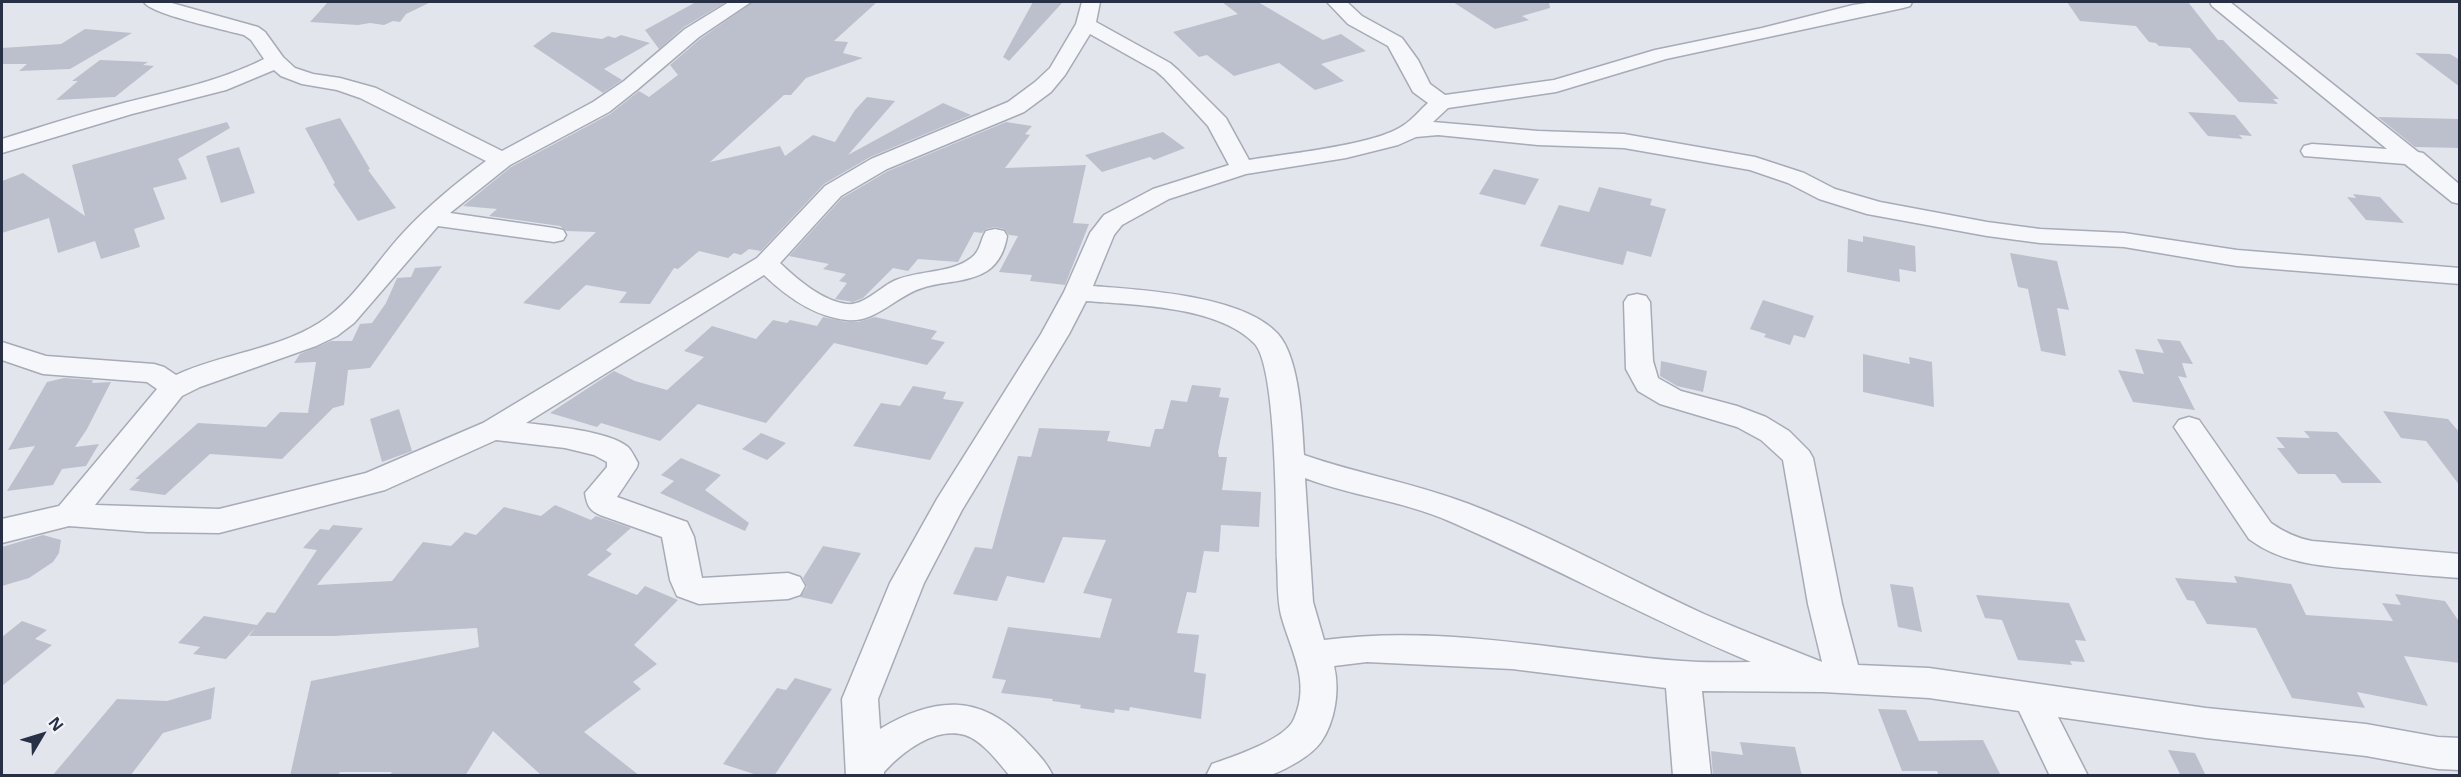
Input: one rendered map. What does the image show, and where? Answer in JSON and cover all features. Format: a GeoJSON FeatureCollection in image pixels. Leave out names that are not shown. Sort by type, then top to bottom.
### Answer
{"type":"FeatureCollection","features":[{"type":"Feature","properties":{"kind":"street"},"geometry":{"type":"LineString","coordinates":[[153,2],[172,10],[251,31],[258,36],[276,61],[288,72],[309,80],[340,84],[368,93],[502,160]]}},
{"type":"Feature","properties":{"kind":"street"},"geometry":{"type":"LineString","coordinates":[[69,515],[172,389],[190,380],[306,340],[327,330],[345,317],[452,198],[502,160],[602,107],[631,86],[692,33],[741,2]]}},
{"type":"Feature","properties":{"kind":"street"},"geometry":{"type":"LineString","coordinates":[[1336,2],[1355,20],[1395,42],[1408,60],[1421,87],[1441,102]]}},
{"type":"Feature","properties":{"kind":"street"},"geometry":{"type":"LineString","coordinates":[[1410,131],[1441,102],[1556,86],[1662,54],[1903,2]]}},
{"type":"Feature","properties":{"kind":"street"},"geometry":{"type":"LineString","coordinates":[[2219,2],[2415,158],[2460,197]]}},
{"type":"Feature","properties":{"kind":"street"},"geometry":{"type":"LineString","coordinates":[[2,531],[69,515],[147,520],[219,521],[374,482],[493,430],[766,263],[833,191],[879,164],[1006,112],[1029,98],[1058,71],[1088,13],[1171,74],[1218,123],[1242,168]]}},
{"type":"Feature","properties":{"kind":"street"},"geometry":{"type":"LineString","coordinates":[[2,146],[125,109],[219,86],[248,76],[276,61]]}},
{"type":"Feature","properties":{"kind":"street"},"geometry":{"type":"LineString","coordinates":[[865,771],[860,699],[907,583],[948,507],[1055,334],[1077,292],[1102,233],[1113,220],[1161,194],[1242,168],[1369,147],[1410,131],[1438,128],[1538,138],[1624,141],[1755,164],[1796,178],[1827,194],[1876,209],[1987,229],[2040,236],[2124,240],[2237,258],[2460,276]]}},
{"type":"Feature","properties":{"kind":"street"},"geometry":{"type":"LineString","coordinates":[[2312,151],[2415,158]]}},
{"type":"Feature","properties":{"kind":"street"},"geometry":{"type":"LineString","coordinates":[[432,218],[554,235]]}},
{"type":"Feature","properties":{"kind":"street"},"geometry":{"type":"LineString","coordinates":[[766,263],[780,277],[834,310],[858,313],[904,285],[922,279],[959,274],[979,265],[993,251],[995,236]]}},
{"type":"Feature","properties":{"kind":"street"},"geometry":{"type":"LineString","coordinates":[[1077,292],[1174,303],[1226,314],[1256,329],[1274,347],[1285,398],[1298,616],[1315,656],[1320,687],[1308,730],[1286,747],[1248,769],[1224,776]]}},
{"type":"Feature","properties":{"kind":"street"},"geometry":{"type":"LineString","coordinates":[[1637,302],[1641,373],[1647,385],[1659,392],[1736,416],[1770,431],[1789,446],[1798,458],[1822,593],[1834,679]]}},
{"type":"Feature","properties":{"kind":"street"},"geometry":{"type":"LineString","coordinates":[[2,351],[43,365],[154,373],[165,380],[172,389]]}},
{"type":"Feature","properties":{"kind":"street"},"geometry":{"type":"LineString","coordinates":[[2189,427],[2260,531],[2276,544],[2312,553],[2460,566]]}},
{"type":"Feature","properties":{"kind":"street"},"geometry":{"type":"LineString","coordinates":[[493,430],[586,441],[619,455],[623,462],[622,467],[601,493],[602,503],[676,531],[681,543],[684,575],[689,587],[699,591],[788,586]]}},
{"type":"Feature","properties":{"kind":"street"},"geometry":{"type":"LineString","coordinates":[[1287,460],[1336,478],[1390,489],[1458,512],[1528,543],[1694,624],[1834,679]]}},
{"type":"Feature","properties":{"kind":"street"},"geometry":{"type":"LineString","coordinates":[[1315,656],[1367,648],[1501,655],[1683,676],[1834,679],[1929,684],[2206,723],[2366,740],[2438,753],[2460,754]]}},
{"type":"Feature","properties":{"kind":"street"},"geometry":{"type":"LineString","coordinates":[[1683,676],[1692,776]]}},
{"type":"Feature","properties":{"kind":"street"},"geometry":{"type":"LineString","coordinates":[[2030,697],[2069,776]]}},
{"type":"Feature","properties":{"kind":"street"},"geometry":{"type":"LineString","coordinates":[[865,771],[890,742],[915,728],[938,721],[961,719],[976,723],[999,740],[1034,776]]}},
{"type":"Feature","properties":{"kind":"building"},"geometry":{"type":"Polygon","coordinates":[[[328,2],[431,2],[406,14],[400,22],[393,21],[384,25],[310,22],[328,2]]]}},
{"type":"Feature","properties":{"kind":"building"},"geometry":{"type":"Polygon","coordinates":[[[696,2],[726,2],[684,27],[659,49],[645,30],[696,2]]]}},
{"type":"Feature","properties":{"kind":"building"},"geometry":{"type":"Polygon","coordinates":[[[753,2],[877,2],[834,41],[848,42],[843,53],[863,58],[806,78],[791,95],[784,95],[710,162],[780,146],[785,156],[813,135],[835,142],[855,110],[867,97],[895,101],[848,155],[943,103],[971,115],[870,157],[824,184],[761,251],[749,249],[741,255],[734,253],[728,258],[699,251],[678,269],[674,268],[650,304],[619,303],[627,292],[586,285],[559,310],[523,303],[596,232],[566,231],[560,226],[489,216],[497,209],[463,206],[511,167],[610,114],[639,91],[649,97],[678,75],[670,65],[700,39],[753,2]]]}},
{"type":"Feature","properties":{"kind":"building"},"geometry":{"type":"Polygon","coordinates":[[[1033,2],[1062,3],[1009,61],[1003,57],[1033,2]]]}},
{"type":"Feature","properties":{"kind":"building"},"geometry":{"type":"Polygon","coordinates":[[[1222,2],[1258,2],[1323,40],[1341,34],[1366,51],[1321,64],[1344,81],[1315,90],[1279,63],[1234,76],[1207,55],[1199,57],[1173,32],[1238,14],[1222,2]]]}},
{"type":"Feature","properties":{"kind":"building"},"geometry":{"type":"Polygon","coordinates":[[[1453,2],[1549,2],[1550,8],[1522,16],[1529,20],[1495,29],[1453,2]]]}},
{"type":"Feature","properties":{"kind":"building"},"geometry":{"type":"Polygon","coordinates":[[[2067,2],[2188,2],[2218,40],[2223,40],[2279,99],[2273,99],[2278,104],[2239,102],[2190,48],[2159,46],[2149,42],[2136,26],[2080,21],[2067,2]]]}},
{"type":"Feature","properties":{"kind":"building"},"geometry":{"type":"Polygon","coordinates":[[[85,29],[132,33],[70,69],[19,71],[27,64],[2,64],[2,48],[61,44],[85,29]]]}},
{"type":"Feature","properties":{"kind":"building"},"geometry":{"type":"Polygon","coordinates":[[[552,32],[602,39],[621,35],[650,43],[604,69],[622,80],[603,93],[533,46],[552,32]]]}},
{"type":"Feature","properties":{"kind":"building"},"geometry":{"type":"Polygon","coordinates":[[[2415,53],[2450,54],[2460,60],[2460,87],[2415,53]]]}},
{"type":"Feature","properties":{"kind":"building"},"geometry":{"type":"Polygon","coordinates":[[[100,60],[148,62],[143,65],[154,66],[115,97],[56,100],[78,81],[72,81],[100,60]]]}},
{"type":"Feature","properties":{"kind":"building"},"geometry":{"type":"Polygon","coordinates":[[[2188,112],[2235,115],[2252,136],[2239,135],[2243,139],[2208,136],[2188,112]]]}},
{"type":"Feature","properties":{"kind":"building"},"geometry":{"type":"Polygon","coordinates":[[[2378,117],[2460,119],[2460,148],[2415,147],[2378,117]]]}},
{"type":"Feature","properties":{"kind":"building"},"geometry":{"type":"Polygon","coordinates":[[[340,118],[370,169],[368,170],[396,208],[358,221],[333,184],[335,183],[305,128],[340,118]]]}},
{"type":"Feature","properties":{"kind":"building"},"geometry":{"type":"Polygon","coordinates":[[[227,122],[230,128],[178,159],[187,179],[153,188],[165,219],[134,229],[140,247],[101,259],[95,241],[58,253],[49,218],[2,233],[2,181],[23,173],[85,216],[72,165],[227,122]]]}},
{"type":"Feature","properties":{"kind":"building"},"geometry":{"type":"Polygon","coordinates":[[[1006,122],[1032,126],[1025,134],[1030,135],[1005,168],[1086,165],[1073,223],[1089,224],[1065,285],[1030,281],[1032,275],[999,272],[1018,236],[1009,235],[1004,229],[995,227],[986,229],[982,233],[974,232],[958,262],[918,259],[908,271],[893,268],[863,298],[853,302],[835,299],[847,283],[839,281],[846,274],[823,269],[829,264],[789,256],[842,198],[888,171],[1006,122]]]}},
{"type":"Feature","properties":{"kind":"building"},"geometry":{"type":"Polygon","coordinates":[[[1163,132],[1185,148],[1154,160],[1150,157],[1102,172],[1085,155],[1163,132]]]}},
{"type":"Feature","properties":{"kind":"building"},"geometry":{"type":"Polygon","coordinates":[[[239,147],[255,193],[221,203],[206,156],[239,147]]]}},
{"type":"Feature","properties":{"kind":"building"},"geometry":{"type":"Polygon","coordinates":[[[1494,169],[1539,179],[1525,205],[1479,194],[1494,169]]]}},
{"type":"Feature","properties":{"kind":"building"},"geometry":{"type":"Polygon","coordinates":[[[1599,187],[1652,199],[1650,205],[1666,209],[1651,257],[1627,251],[1623,265],[1540,246],[1559,205],[1589,212],[1599,187]]]}},
{"type":"Feature","properties":{"kind":"building"},"geometry":{"type":"Polygon","coordinates":[[[2353,194],[2380,197],[2404,223],[2366,220],[2347,197],[2356,198],[2353,194]]]}},
{"type":"Feature","properties":{"kind":"building"},"geometry":{"type":"Polygon","coordinates":[[[1863,236],[1915,246],[1916,272],[1899,269],[1900,282],[1847,272],[1848,239],[1863,242],[1863,236]]]}},
{"type":"Feature","properties":{"kind":"building"},"geometry":{"type":"Polygon","coordinates":[[[2010,253],[2057,261],[2069,310],[2057,308],[2066,356],[2041,351],[2028,289],[2018,287],[2010,253]]]}},
{"type":"Feature","properties":{"kind":"building"},"geometry":{"type":"Polygon","coordinates":[[[442,266],[370,368],[348,370],[344,405],[333,408],[282,459],[210,454],[165,495],[129,490],[140,479],[135,479],[198,423],[266,427],[280,412],[308,413],[316,362],[294,363],[300,354],[331,341],[352,341],[360,324],[372,323],[386,303],[397,278],[411,277],[415,268],[442,266]]]}},
{"type":"Feature","properties":{"kind":"building"},"geometry":{"type":"Polygon","coordinates":[[[1763,300],[1814,316],[1805,338],[1794,335],[1790,345],[1764,337],[1766,334],[1750,329],[1763,300]]]}},
{"type":"Feature","properties":{"kind":"building"},"geometry":{"type":"Polygon","coordinates":[[[823,317],[858,322],[875,317],[937,331],[931,339],[945,342],[927,365],[834,343],[766,423],[698,404],[660,441],[601,423],[597,427],[550,413],[614,371],[635,381],[667,390],[704,357],[684,351],[712,326],[756,339],[773,320],[787,323],[790,320],[817,326],[823,317]]]}},
{"type":"Feature","properties":{"kind":"building"},"geometry":{"type":"Polygon","coordinates":[[[2157,339],[2180,341],[2193,364],[2182,363],[2187,378],[2178,376],[2195,410],[2133,402],[2118,370],[2144,374],[2135,349],[2164,353],[2157,339]]]}},
{"type":"Feature","properties":{"kind":"building"},"geometry":{"type":"Polygon","coordinates":[[[1863,354],[1910,364],[1909,357],[1932,362],[1934,407],[1863,392],[1863,354]]]}},
{"type":"Feature","properties":{"kind":"building"},"geometry":{"type":"Polygon","coordinates":[[[1661,361],[1707,371],[1703,392],[1677,386],[1660,376],[1661,361]]]}},
{"type":"Feature","properties":{"kind":"building"},"geometry":{"type":"Polygon","coordinates":[[[64,378],[93,380],[92,383],[111,382],[75,447],[99,444],[86,466],[62,469],[53,485],[7,491],[35,446],[8,450],[47,382],[64,378]]]}},
{"type":"Feature","properties":{"kind":"building"},"geometry":{"type":"Polygon","coordinates":[[[1192,385],[1221,388],[1219,397],[1229,398],[1218,452],[1219,457],[1227,457],[1222,490],[1261,492],[1259,527],[1221,525],[1219,552],[1204,551],[1196,593],[1187,592],[1177,633],[1199,635],[1194,672],[1206,674],[1201,719],[1130,707],[1129,711],[1115,709],[1114,713],[1080,708],[1081,705],[1052,701],[1053,699],[1001,693],[1006,680],[992,678],[1008,627],[1100,638],[1112,599],[1083,593],[1106,540],[1063,537],[1044,583],[1007,576],[997,601],[953,594],[975,547],[992,549],[1018,456],[1031,457],[1039,428],[1110,431],[1107,441],[1150,447],[1155,429],[1163,429],[1171,400],[1187,402],[1192,385]]]}},
{"type":"Feature","properties":{"kind":"building"},"geometry":{"type":"Polygon","coordinates":[[[913,386],[946,392],[943,399],[964,402],[930,460],[853,446],[881,403],[900,406],[913,386]]]}},
{"type":"Feature","properties":{"kind":"building"},"geometry":{"type":"Polygon","coordinates":[[[399,409],[412,451],[382,462],[370,419],[399,409]]]}},
{"type":"Feature","properties":{"kind":"building"},"geometry":{"type":"Polygon","coordinates":[[[2383,411],[2448,419],[2460,433],[2460,486],[2426,441],[2401,438],[2383,411]]]}},
{"type":"Feature","properties":{"kind":"building"},"geometry":{"type":"Polygon","coordinates":[[[2304,431],[2337,432],[2382,483],[2342,483],[2335,474],[2298,474],[2277,448],[2285,448],[2276,437],[2310,438],[2304,431]]]}},
{"type":"Feature","properties":{"kind":"building"},"geometry":{"type":"Polygon","coordinates":[[[761,433],[786,443],[767,460],[742,449],[761,433]]]}},
{"type":"Feature","properties":{"kind":"building"},"geometry":{"type":"Polygon","coordinates":[[[681,458],[721,475],[705,490],[749,523],[745,531],[660,493],[674,481],[661,475],[681,458]]]}},
{"type":"Feature","properties":{"kind":"building"},"geometry":{"type":"Polygon","coordinates":[[[555,505],[591,520],[596,516],[631,528],[606,550],[612,554],[587,575],[637,595],[645,586],[678,600],[634,645],[657,664],[633,682],[641,689],[584,732],[640,776],[542,776],[493,731],[465,776],[389,776],[392,772],[340,772],[337,776],[290,776],[311,681],[479,647],[477,628],[334,636],[249,636],[255,628],[226,659],[193,654],[200,647],[178,643],[204,616],[257,625],[267,612],[275,613],[317,550],[303,548],[320,529],[329,530],[333,525],[363,528],[317,585],[392,581],[423,542],[451,546],[465,532],[476,535],[504,507],[541,516],[555,505]]]}},
{"type":"Feature","properties":{"kind":"building"},"geometry":{"type":"Polygon","coordinates":[[[43,535],[61,540],[59,553],[53,562],[29,578],[2,586],[2,547],[43,535]]]}},
{"type":"Feature","properties":{"kind":"building"},"geometry":{"type":"Polygon","coordinates":[[[823,546],[861,553],[832,604],[800,597],[807,587],[803,578],[823,546]]]}},
{"type":"Feature","properties":{"kind":"building"},"geometry":{"type":"Polygon","coordinates":[[[2234,576],[2291,584],[2306,615],[2393,621],[2382,603],[2401,605],[2395,594],[2445,601],[2460,623],[2460,663],[2404,656],[2428,706],[2357,692],[2365,708],[2292,698],[2256,628],[2207,624],[2194,601],[2187,600],[2175,578],[2237,583],[2234,576]]]}},
{"type":"Feature","properties":{"kind":"building"},"geometry":{"type":"Polygon","coordinates":[[[1890,584],[1913,587],[1922,632],[1898,627],[1890,584]]]}},
{"type":"Feature","properties":{"kind":"building"},"geometry":{"type":"Polygon","coordinates":[[[1976,595],[2069,603],[2086,641],[2075,640],[2085,662],[2070,661],[2072,665],[2018,660],[2002,620],[1985,618],[1976,595]]]}},
{"type":"Feature","properties":{"kind":"building"},"geometry":{"type":"Polygon","coordinates":[[[22,621],[47,630],[35,639],[52,645],[2,686],[2,637],[22,621]]]}},
{"type":"Feature","properties":{"kind":"building"},"geometry":{"type":"Polygon","coordinates":[[[795,678],[832,689],[774,776],[760,776],[723,764],[777,688],[786,690],[795,678]]]}},
{"type":"Feature","properties":{"kind":"building"},"geometry":{"type":"Polygon","coordinates":[[[215,687],[211,719],[163,733],[130,776],[52,776],[117,699],[167,701],[215,687]]]}},
{"type":"Feature","properties":{"kind":"building"},"geometry":{"type":"Polygon","coordinates":[[[1878,709],[1906,710],[1919,741],[1983,740],[2001,776],[1939,776],[1937,771],[1902,771],[1878,709]]]}},
{"type":"Feature","properties":{"kind":"building"},"geometry":{"type":"Polygon","coordinates":[[[1740,742],[1795,747],[1802,776],[1713,776],[1711,751],[1743,755],[1740,742]]]}},
{"type":"Feature","properties":{"kind":"building"},"geometry":{"type":"Polygon","coordinates":[[[2168,750],[2195,753],[2206,776],[2181,776],[2168,750]]]}}]}
